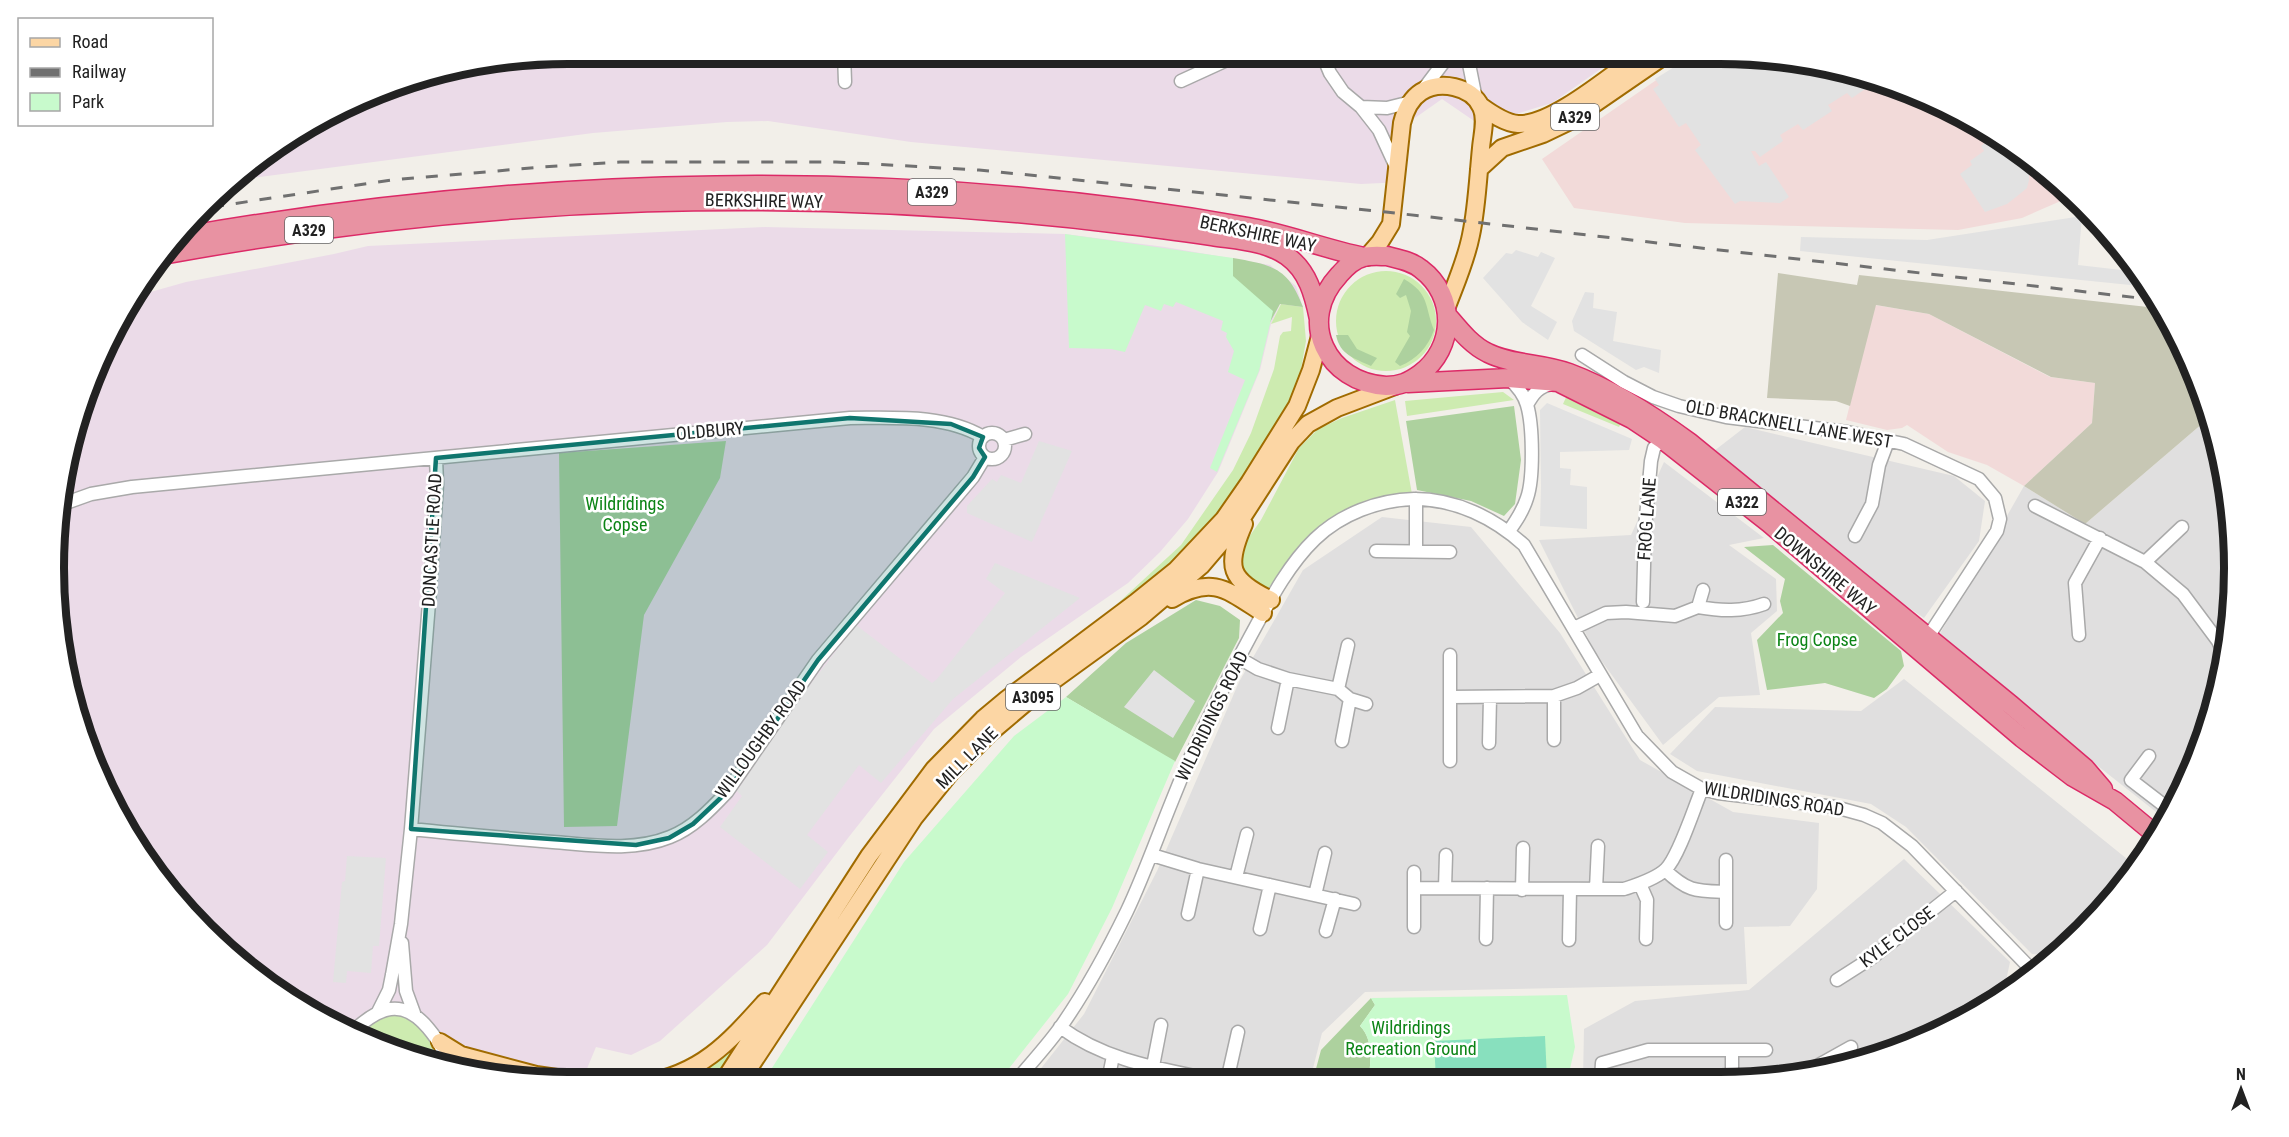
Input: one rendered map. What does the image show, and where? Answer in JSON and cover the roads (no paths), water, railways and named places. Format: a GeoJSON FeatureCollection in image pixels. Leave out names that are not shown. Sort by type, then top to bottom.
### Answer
{"type":"FeatureCollection","features":[{"type":"Feature","properties":{"kind":"highway","name":"BERKSHIRE WAY"},"geometry":{"type":"LineString","coordinates":[[495,203],[564,191],[693,186],[853,188],[952,193],[1080,204],[1251,228],[1365,257]]}},
{"type":"Feature","properties":{"kind":"highway","name":"BERKSHIRE WAY"},"geometry":{"type":"LineString","coordinates":[[191,235],[285,219],[495,203],[807,201],[993,211],[1166,229],[1249,241],[1280,252],[1295,263],[1306,276],[1313,294],[1319,328]]}},
{"type":"Feature","properties":{"kind":"highway","name":"BERKSHIRE WAY"},"geometry":{"type":"LineString","coordinates":[[177,253],[451,207]]}},
{"type":"Feature","properties":{"kind":"highway"},"geometry":{"type":"LineString","coordinates":[[1365,257],[1398,258],[1420,268],[1434,282],[1447,312],[1446,336],[1442,350],[1430,367],[1402,384],[1366,383],[1344,373],[1327,353],[1319,328],[1324,297],[1331,285],[1348,266],[1365,257]]}},
{"type":"Feature","properties":{"kind":"highway","name":"DOWNSHIRE WAY"},"geometry":{"type":"LineString","coordinates":[[1447,312],[1465,336],[1488,353],[1569,373],[1614,394],[1664,424],[1708,457],[1924,644],[2022,738],[2073,777],[2115,801],[2151,831]]}},
{"type":"Feature","properties":{"kind":"highway","name":"DOWNSHIRE WAY"},"geometry":{"type":"LineString","coordinates":[[1402,384],[1508,378],[1558,382],[1616,410],[1662,439],[1924,644]]}},
{"type":"Feature","properties":{"kind":"main road","name":"A329"},"geometry":{"type":"LineString","coordinates":[[1417,97],[1451,87],[1469,93],[1479,103],[1512,123],[1525,124],[1538,121],[1573,102],[1627,64]]}},
{"type":"Feature","properties":{"kind":"main road","name":"A329"},"geometry":{"type":"LineString","coordinates":[[1479,169],[1502,148],[1543,134],[1568,122],[1652,64]]}},
{"type":"Feature","properties":{"kind":"main road"},"geometry":{"type":"LineString","coordinates":[[1365,257],[1380,243],[1391,224],[1402,123],[1417,97]]}},
{"type":"Feature","properties":{"kind":"main road"},"geometry":{"type":"LineString","coordinates":[[1447,312],[1471,235],[1484,121],[1479,103]]}},
{"type":"Feature","properties":{"kind":"main road","name":"MILL LANE"},"geometry":{"type":"LineString","coordinates":[[729,1072],[891,824],[934,770],[956,746],[1016,692],[1176,570],[1224,519],[1297,406],[1311,370],[1319,328]]}},
{"type":"Feature","properties":{"kind":"main road","name":"MILL LANE"},"geometry":{"type":"LineString","coordinates":[[747,1072],[914,818],[951,772],[991,732],[1043,688],[1141,617],[1185,580],[1218,548],[1254,501],[1292,442],[1308,424],[1337,408],[1402,384]]}},
{"type":"Feature","properties":{"kind":"main road"},"geometry":{"type":"LineString","coordinates":[[1254,501],[1236,541],[1233,567],[1241,582],[1267,607]]}},
{"type":"Feature","properties":{"kind":"main road"},"geometry":{"type":"LineString","coordinates":[[1141,617],[1177,596],[1202,586],[1228,591],[1267,607]]}},
{"type":"Feature","properties":{"kind":"main road","name":"A3095"},"geometry":{"type":"LineString","coordinates":[[681,1072],[713,1055],[733,1038],[796,969]]}},
{"type":"Feature","properties":{"kind":"main road"},"geometry":{"type":"LineString","coordinates":[[440,1042],[461,1055],[506,1068]]}},
{"type":"Feature","properties":{"kind":"street"},"geometry":{"type":"LineString","coordinates":[[844,64],[845,82]]}},
{"type":"Feature","properties":{"kind":"street"},"geometry":{"type":"LineString","coordinates":[[1181,81],[1218,64]]}},
{"type":"Feature","properties":{"kind":"street"},"geometry":{"type":"LineString","coordinates":[[1326,64],[1343,92],[1361,107],[1384,138],[1398,170]]}},
{"type":"Feature","properties":{"kind":"street"},"geometry":{"type":"LineString","coordinates":[[1361,107],[1382,109],[1417,97],[1442,64]]}},
{"type":"Feature","properties":{"kind":"street"},"geometry":{"type":"LineString","coordinates":[[1469,64],[1479,103]]}},
{"type":"Feature","properties":{"kind":"street","name":"OLD BRACKNELL LANE WEST"},"geometry":{"type":"LineString","coordinates":[[1582,355],[1624,382],[1653,397],[1679,406],[1726,417],[1847,432],[1904,444],[1979,479],[1995,498],[1999,510],[2000,519],[1993,540],[1924,644]]}},
{"type":"Feature","properties":{"kind":"street"},"geometry":{"type":"LineString","coordinates":[[1508,378],[1517,386],[1527,405],[1531,458],[1529,489],[1521,512],[1509,531]]}},
{"type":"Feature","properties":{"kind":"street"},"geometry":{"type":"LineString","coordinates":[[1527,405],[1543,385],[1558,382]]}},
{"type":"Feature","properties":{"kind":"street","name":"OLDBURY"},"geometry":{"type":"LineString","coordinates":[[436,458],[850,418],[903,419],[951,424],[983,437]]}},
{"type":"Feature","properties":{"kind":"street"},"geometry":{"type":"LineString","coordinates":[[994,433],[1004,440],[1005,448],[1001,456],[994,459],[985,457],[979,448],[983,437],[994,433]]}},
{"type":"Feature","properties":{"kind":"street"},"geometry":{"type":"LineString","coordinates":[[1004,440],[1025,434]]}},
{"type":"Feature","properties":{"kind":"street","name":"FROG LANE"},"geometry":{"type":"LineString","coordinates":[[1643,602],[1645,529],[1651,461],[1654,448],[1662,439]]}},
{"type":"Feature","properties":{"kind":"street"},"geometry":{"type":"LineString","coordinates":[[1855,536],[1872,504],[1880,465],[1888,441]]}},
{"type":"Feature","properties":{"kind":"street","name":"WILLOUGHBY ROAD"},"geometry":{"type":"LineString","coordinates":[[411,829],[596,846],[636,845],[669,838],[693,824],[727,792],[818,660],[973,477],[985,457]]}},
{"type":"Feature","properties":{"kind":"street","name":"DONCASTLE ROAD"},"geometry":{"type":"LineString","coordinates":[[69,501],[91,494],[132,487],[436,458],[437,484],[430,590],[411,829],[401,924],[389,990],[378,1012]]}},
{"type":"Feature","properties":{"kind":"street"},"geometry":{"type":"LineString","coordinates":[[1416,499],[1416,552]]}},
{"type":"Feature","properties":{"kind":"street","name":"WILDRIDINGS ROAD"},"geometry":{"type":"LineString","coordinates":[[1023,1072],[1060,1028],[1106,951],[1152,855],[1200,735],[1267,607],[1306,548],[1332,526],[1371,506],[1388,501],[1416,499],[1443,501],[1457,505],[1509,531],[1524,545],[1637,736],[1672,772],[1702,789],[1718,793],[1835,807],[1864,815],[1896,832],[2029,967]]}},
{"type":"Feature","properties":{"kind":"street"},"geometry":{"type":"LineString","coordinates":[[2035,506],[2145,562],[2183,594],[2218,640]]}},
{"type":"Feature","properties":{"kind":"street"},"geometry":{"type":"LineString","coordinates":[[2145,562],[2182,527]]}},
{"type":"Feature","properties":{"kind":"street"},"geometry":{"type":"LineString","coordinates":[[2079,635],[2075,583],[2100,538]]}},
{"type":"Feature","properties":{"kind":"street"},"geometry":{"type":"LineString","coordinates":[[1376,551],[1450,552]]}},
{"type":"Feature","properties":{"kind":"street"},"geometry":{"type":"LineString","coordinates":[[1698,607],[1703,590]]}},
{"type":"Feature","properties":{"kind":"street"},"geometry":{"type":"LineString","coordinates":[[1574,628],[1606,613],[1626,612],[1675,616],[1698,607],[1741,610],[1764,604]]}},
{"type":"Feature","properties":{"kind":"street"},"geometry":{"type":"LineString","coordinates":[[1338,689],[1348,645]]}},
{"type":"Feature","properties":{"kind":"street"},"geometry":{"type":"LineString","coordinates":[[1450,655],[1450,761]]}},
{"type":"Feature","properties":{"kind":"street"},"geometry":{"type":"LineString","coordinates":[[1239,658],[1258,669],[1288,680],[1338,689],[1350,699],[1366,704]]}},
{"type":"Feature","properties":{"kind":"street"},"geometry":{"type":"LineString","coordinates":[[1451,697],[1554,696],[1577,688],[1600,675]]}},
{"type":"Feature","properties":{"kind":"street"},"geometry":{"type":"LineString","coordinates":[[1278,728],[1288,680]]}},
{"type":"Feature","properties":{"kind":"street"},"geometry":{"type":"LineString","coordinates":[[1554,696],[1554,740]]}},
{"type":"Feature","properties":{"kind":"street"},"geometry":{"type":"LineString","coordinates":[[1489,743],[1490,698]]}},
{"type":"Feature","properties":{"kind":"street"},"geometry":{"type":"LineString","coordinates":[[1342,741],[1350,699]]}},
{"type":"Feature","properties":{"kind":"street"},"geometry":{"type":"LineString","coordinates":[[2149,756],[2131,780],[2165,806]]}},
{"type":"Feature","properties":{"kind":"street"},"geometry":{"type":"LineString","coordinates":[[1414,888],[1570,890],[1624,889],[1640,884],[1665,870],[1676,852],[1702,789]]}},
{"type":"Feature","properties":{"kind":"street"},"geometry":{"type":"LineString","coordinates":[[1236,877],[1246,834]]}},
{"type":"Feature","properties":{"kind":"street"},"geometry":{"type":"LineString","coordinates":[[1596,889],[1598,846]]}},
{"type":"Feature","properties":{"kind":"street"},"geometry":{"type":"LineString","coordinates":[[1522,890],[1523,848]]}},
{"type":"Feature","properties":{"kind":"street"},"geometry":{"type":"LineString","coordinates":[[1315,895],[1325,853]]}},
{"type":"Feature","properties":{"kind":"street"},"geometry":{"type":"LineString","coordinates":[[1152,855],[1354,904]]}},
{"type":"Feature","properties":{"kind":"street"},"geometry":{"type":"LineString","coordinates":[[1445,888],[1446,855]]}},
{"type":"Feature","properties":{"kind":"street"},"geometry":{"type":"LineString","coordinates":[[1726,860],[1726,923]]}},
{"type":"Feature","properties":{"kind":"street"},"geometry":{"type":"LineString","coordinates":[[1188,914],[1198,868]]}},
{"type":"Feature","properties":{"kind":"street"},"geometry":{"type":"LineString","coordinates":[[1665,870],[1678,883],[1696,891],[1726,892]]}},
{"type":"Feature","properties":{"kind":"street"},"geometry":{"type":"LineString","coordinates":[[1414,872],[1414,927]]}},
{"type":"Feature","properties":{"kind":"street"},"geometry":{"type":"LineString","coordinates":[[1640,884],[1647,900],[1646,939]]}},
{"type":"Feature","properties":{"kind":"street"},"geometry":{"type":"LineString","coordinates":[[1260,928],[1270,885]]}},
{"type":"Feature","properties":{"kind":"street"},"geometry":{"type":"LineString","coordinates":[[1486,888],[1486,939]]}},
{"type":"Feature","properties":{"kind":"street"},"geometry":{"type":"LineString","coordinates":[[1569,940],[1570,890]]}},
{"type":"Feature","properties":{"kind":"street","name":"KYLE CLOSE"},"geometry":{"type":"LineString","coordinates":[[1837,980],[1873,957],[1956,891]]}},
{"type":"Feature","properties":{"kind":"street"},"geometry":{"type":"LineString","coordinates":[[1326,931],[1335,899]]}},
{"type":"Feature","properties":{"kind":"street","name":"DONCASTLE ROAD"},"geometry":{"type":"LineString","coordinates":[[401,924],[405,986],[414,1013]]}},
{"type":"Feature","properties":{"kind":"street"},"geometry":{"type":"LineString","coordinates":[[359,1027],[378,1012],[397,1008],[414,1013],[440,1042],[443,1056]]}},
{"type":"Feature","properties":{"kind":"street"},"geometry":{"type":"LineString","coordinates":[[1153,1066],[1161,1026]]}},
{"type":"Feature","properties":{"kind":"street"},"geometry":{"type":"LineString","coordinates":[[1060,1028],[1079,1041],[1113,1056],[1172,1072]]}},
{"type":"Feature","properties":{"kind":"street"},"geometry":{"type":"LineString","coordinates":[[1229,1072],[1238,1032]]}},
{"type":"Feature","properties":{"kind":"street"},"geometry":{"type":"LineString","coordinates":[[1831,1060],[1841,1051],[1851,1047]]}},
{"type":"Feature","properties":{"kind":"street"},"geometry":{"type":"LineString","coordinates":[[1601,1072],[1602,1063],[1648,1050],[1766,1050]]}},
{"type":"Feature","properties":{"kind":"street"},"geometry":{"type":"LineString","coordinates":[[1732,1051],[1732,1072]]}},
{"type":"Feature","properties":{"kind":"street"},"geometry":{"type":"LineString","coordinates":[[1110,1072],[1113,1056]]}},
{"type":"Feature","properties":{"kind":"railway"},"geometry":{"type":"LineString","coordinates":[[219,206],[391,180],[543,167],[620,162],[836,162],[979,170],[1386,212],[2146,299]]}},
{"type":"Feature","properties":{"kind":"park label","name":"Wildridings Copse"},"geometry":{"type":"Point","coordinates":[625,514]}},
{"type":"Feature","properties":{"kind":"park label","name":"Frog Copse"},"geometry":{"type":"Point","coordinates":[1817,640]}},
{"type":"Feature","properties":{"kind":"park label","name":"Wildridings Recreation Ground"},"geometry":{"type":"Point","coordinates":[1411,1038]}}]}
